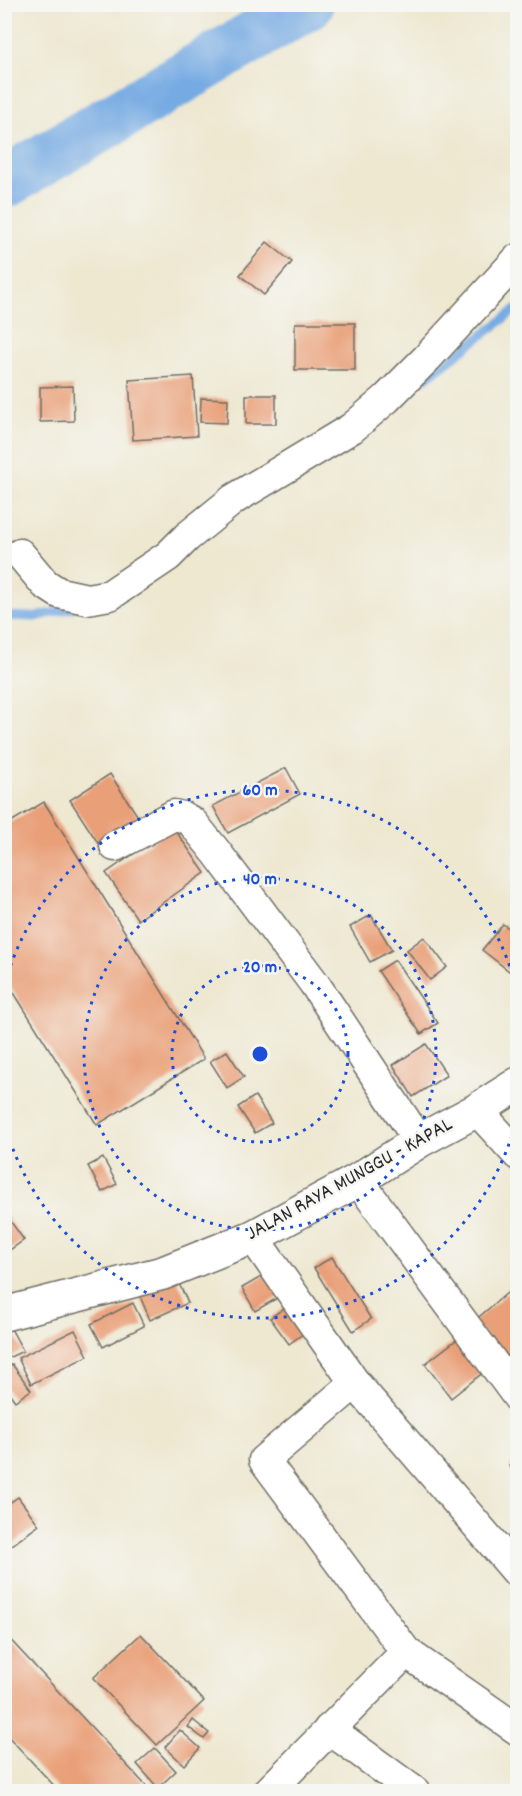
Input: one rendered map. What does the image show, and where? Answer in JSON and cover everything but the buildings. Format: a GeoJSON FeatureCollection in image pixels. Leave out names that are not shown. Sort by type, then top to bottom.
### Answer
{"type":"FeatureCollection","features":[{"type":"Feature","properties":{"kind":"street"},"geometry":{"type":"LineString","coordinates":[[20,554],[45,584],[59,593],[87,599],[110,595],[168,556],[194,531],[234,499],[352,428],[386,399],[427,358],[518,258]]}},
{"type":"Feature","properties":{"kind":"street"},"geometry":{"type":"LineString","coordinates":[[115,846],[174,815],[192,822],[314,983],[419,1141]]}},
{"type":"Feature","properties":{"kind":"street","name":"JALAN RAYA MUNGGU - KAPAL"},"geometry":{"type":"LineString","coordinates":[[4,1314],[163,1274],[253,1237],[358,1180],[419,1141],[477,1110],[518,1084]]}},
{"type":"Feature","properties":{"kind":"street"},"geometry":{"type":"LineString","coordinates":[[477,1110],[518,1155]]}},
{"type":"Feature","properties":{"kind":"street"},"geometry":{"type":"LineString","coordinates":[[358,1180],[518,1397]]}},
{"type":"Feature","properties":{"kind":"street"},"geometry":{"type":"LineString","coordinates":[[253,1237],[355,1383],[518,1573]]}},
{"type":"Feature","properties":{"kind":"street"},"geometry":{"type":"LineString","coordinates":[[355,1383],[264,1460],[406,1652],[518,1730]]}},
{"type":"Feature","properties":{"kind":"street"},"geometry":{"type":"LineString","coordinates":[[268,1791],[406,1652]]}},
{"type":"Feature","properties":{"kind":"street"},"geometry":{"type":"LineString","coordinates":[[329,1729],[415,1791]]}},
{"type":"Feature","properties":{"kind":"waterway"},"geometry":{"type":"LineString","coordinates":[[4,183],[308,4]]}},
{"type":"Feature","properties":{"kind":"waterway"},"geometry":{"type":"LineString","coordinates":[[426,378],[518,308]]}},
{"type":"Feature","properties":{"kind":"waterway"},"geometry":{"type":"LineString","coordinates":[[4,616],[36,617],[76,607]]}}]}
